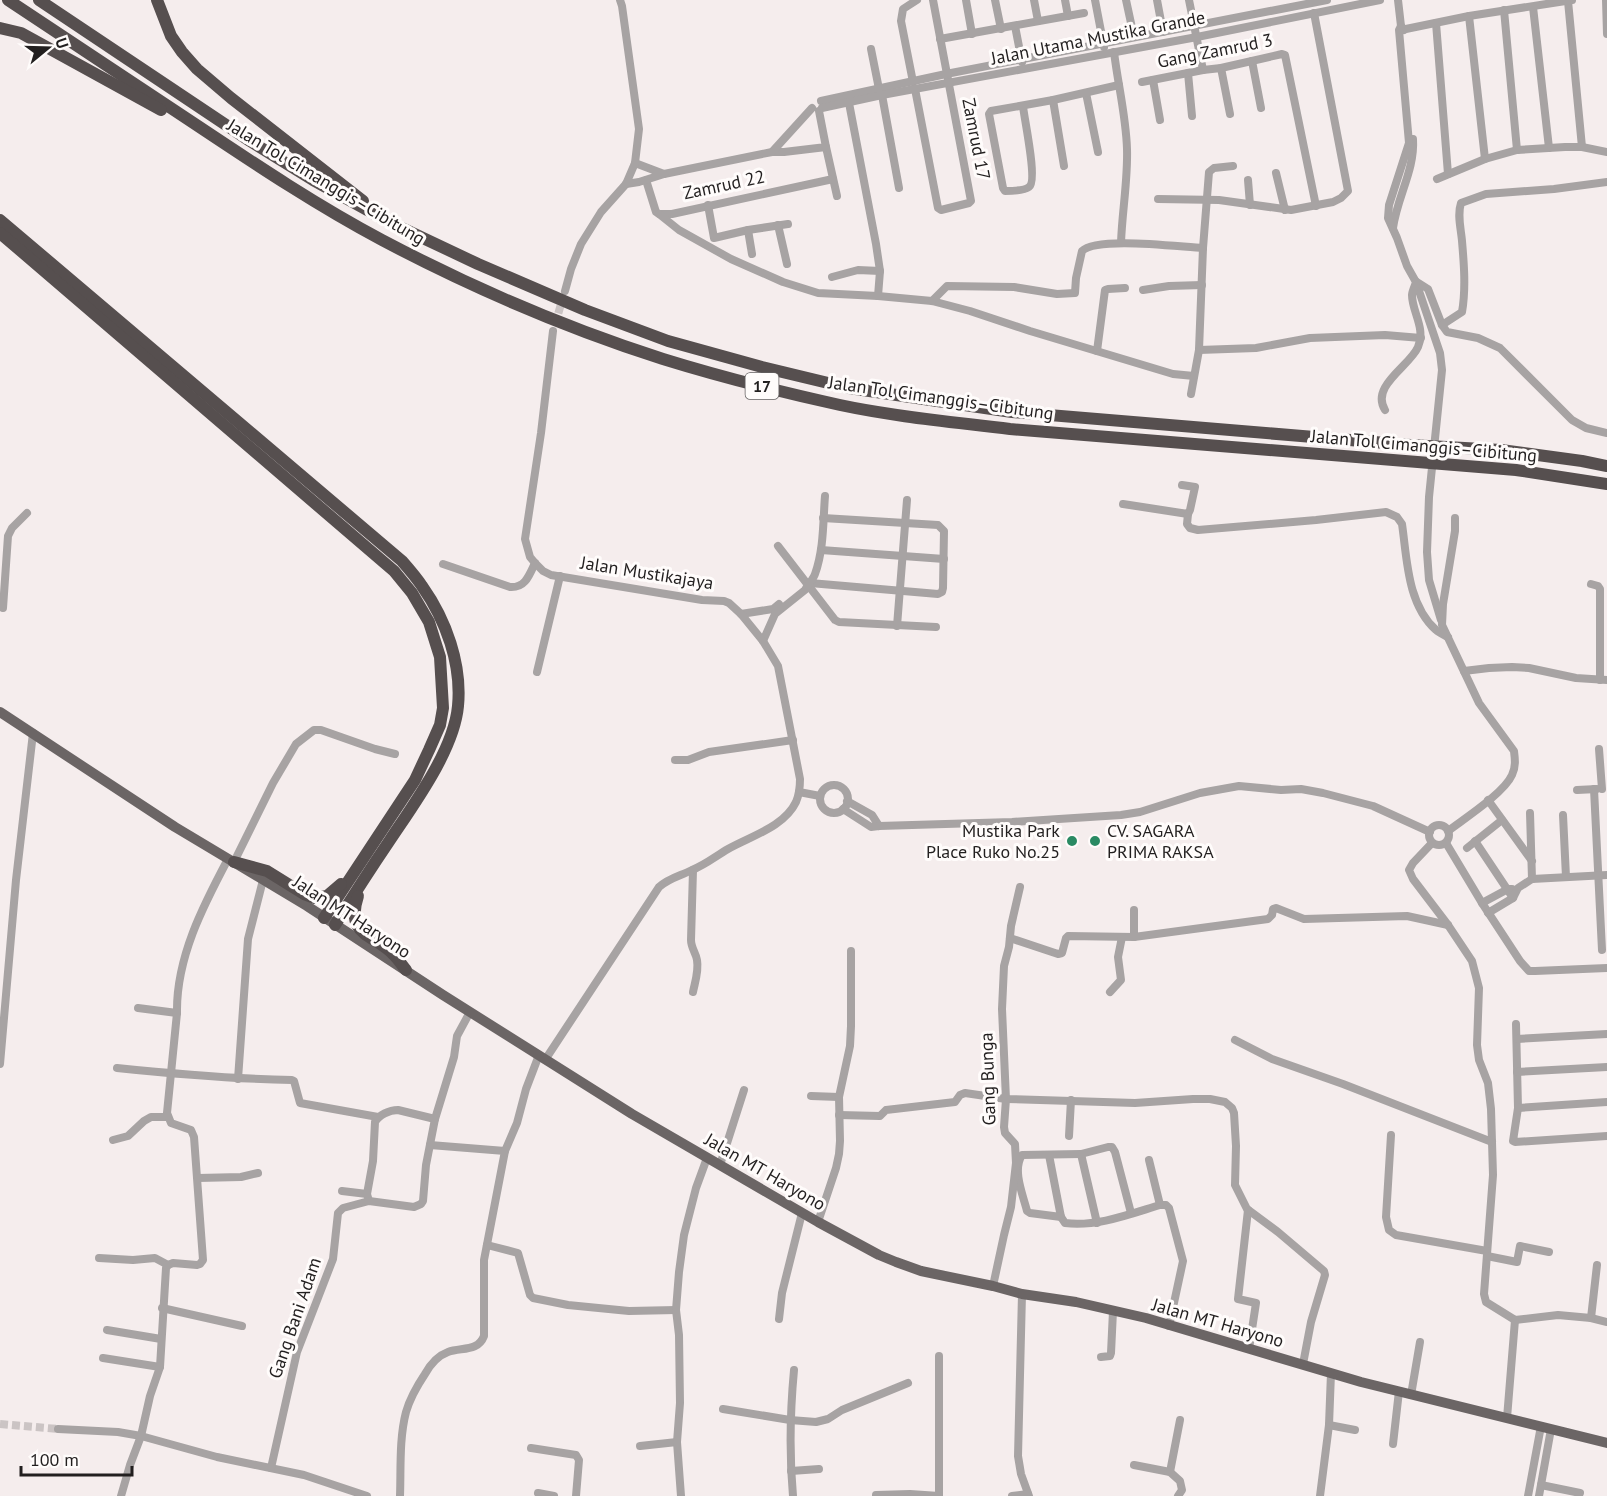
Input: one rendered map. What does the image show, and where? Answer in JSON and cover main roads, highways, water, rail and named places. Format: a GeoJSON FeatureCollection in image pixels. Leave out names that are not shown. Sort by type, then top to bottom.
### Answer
{"type":"FeatureCollection","features":[{"type":"Feature","properties":{"kind":"highway","name":"Jalan Tol Cimanggis–Cibitung"},"geometry":{"type":"LineString","coordinates":[[8,0],[243,156],[380,239],[471,284],[577,328],[663,359],[756,385],[843,405],[1011,429],[1516,470],[1607,484]]}},
{"type":"Feature","properties":{"kind":"highway","name":"Jalan Tol Cimanggis–Cibitung"},"geometry":{"type":"LineString","coordinates":[[39,0],[250,141],[313,180],[389,222],[478,264],[585,310],[668,340],[762,367],[849,388],[1012,412],[1387,443],[1501,450],[1607,465]]}},
{"type":"Feature","properties":{"kind":"highway"},"geometry":{"type":"LineString","coordinates":[[157,0],[171,36],[197,69],[389,222]]}},
{"type":"Feature","properties":{"kind":"highway"},"geometry":{"type":"LineString","coordinates":[[0,27],[21,33],[243,156]]}},
{"type":"Feature","properties":{"kind":"highway"},"geometry":{"type":"LineString","coordinates":[[0,212],[28,244]]}},
{"type":"Feature","properties":{"kind":"highway"},"geometry":{"type":"LineString","coordinates":[[0,220],[372,534],[402,561],[422,585],[436,609],[453,650],[459,681],[454,728],[415,780],[351,875],[330,921]]}},
{"type":"Feature","properties":{"kind":"highway"},"geometry":{"type":"LineString","coordinates":[[0,233],[393,571],[412,593],[429,622],[440,657],[443,708],[435,753],[425,787],[363,880],[330,921]]}},
{"type":"Feature","properties":{"kind":"highway"},"geometry":{"type":"LineString","coordinates":[[0,242],[52,278]]}},
{"type":"Feature","properties":{"kind":"highway"},"geometry":{"type":"LineString","coordinates":[[231,860],[267,871],[303,894],[315,898],[327,896],[351,875]]}},
{"type":"Feature","properties":{"kind":"highway"},"geometry":{"type":"LineString","coordinates":[[363,880],[354,909],[355,920],[359,928],[370,939],[393,954],[406,970]]}},
{"type":"Feature","properties":{"kind":"main road","name":"Jalan MT Haryono"},"geometry":{"type":"LineString","coordinates":[[0,712],[139,804],[330,921],[632,1114],[818,1222],[896,1262],[921,1271],[1022,1294],[1076,1302],[1146,1318],[1360,1382],[1607,1443]]}},
{"type":"Feature","properties":{"kind":"tunnel"},"geometry":{"type":"LineString","coordinates":[[555,325],[563,297]]}},
{"type":"Feature","properties":{"kind":"tunnel"},"geometry":{"type":"LineString","coordinates":[[0,1424],[58,1429]]}},
{"type":"Feature","properties":{"kind":"place","name":"Mustika Park Place Ruko No.25"},"geometry":{"type":"Point","coordinates":[1072,841]}},
{"type":"Feature","properties":{"kind":"place","name":"CV. SAGARA PRIMA RAKSA"},"geometry":{"type":"Point","coordinates":[1095,841]}}]}
